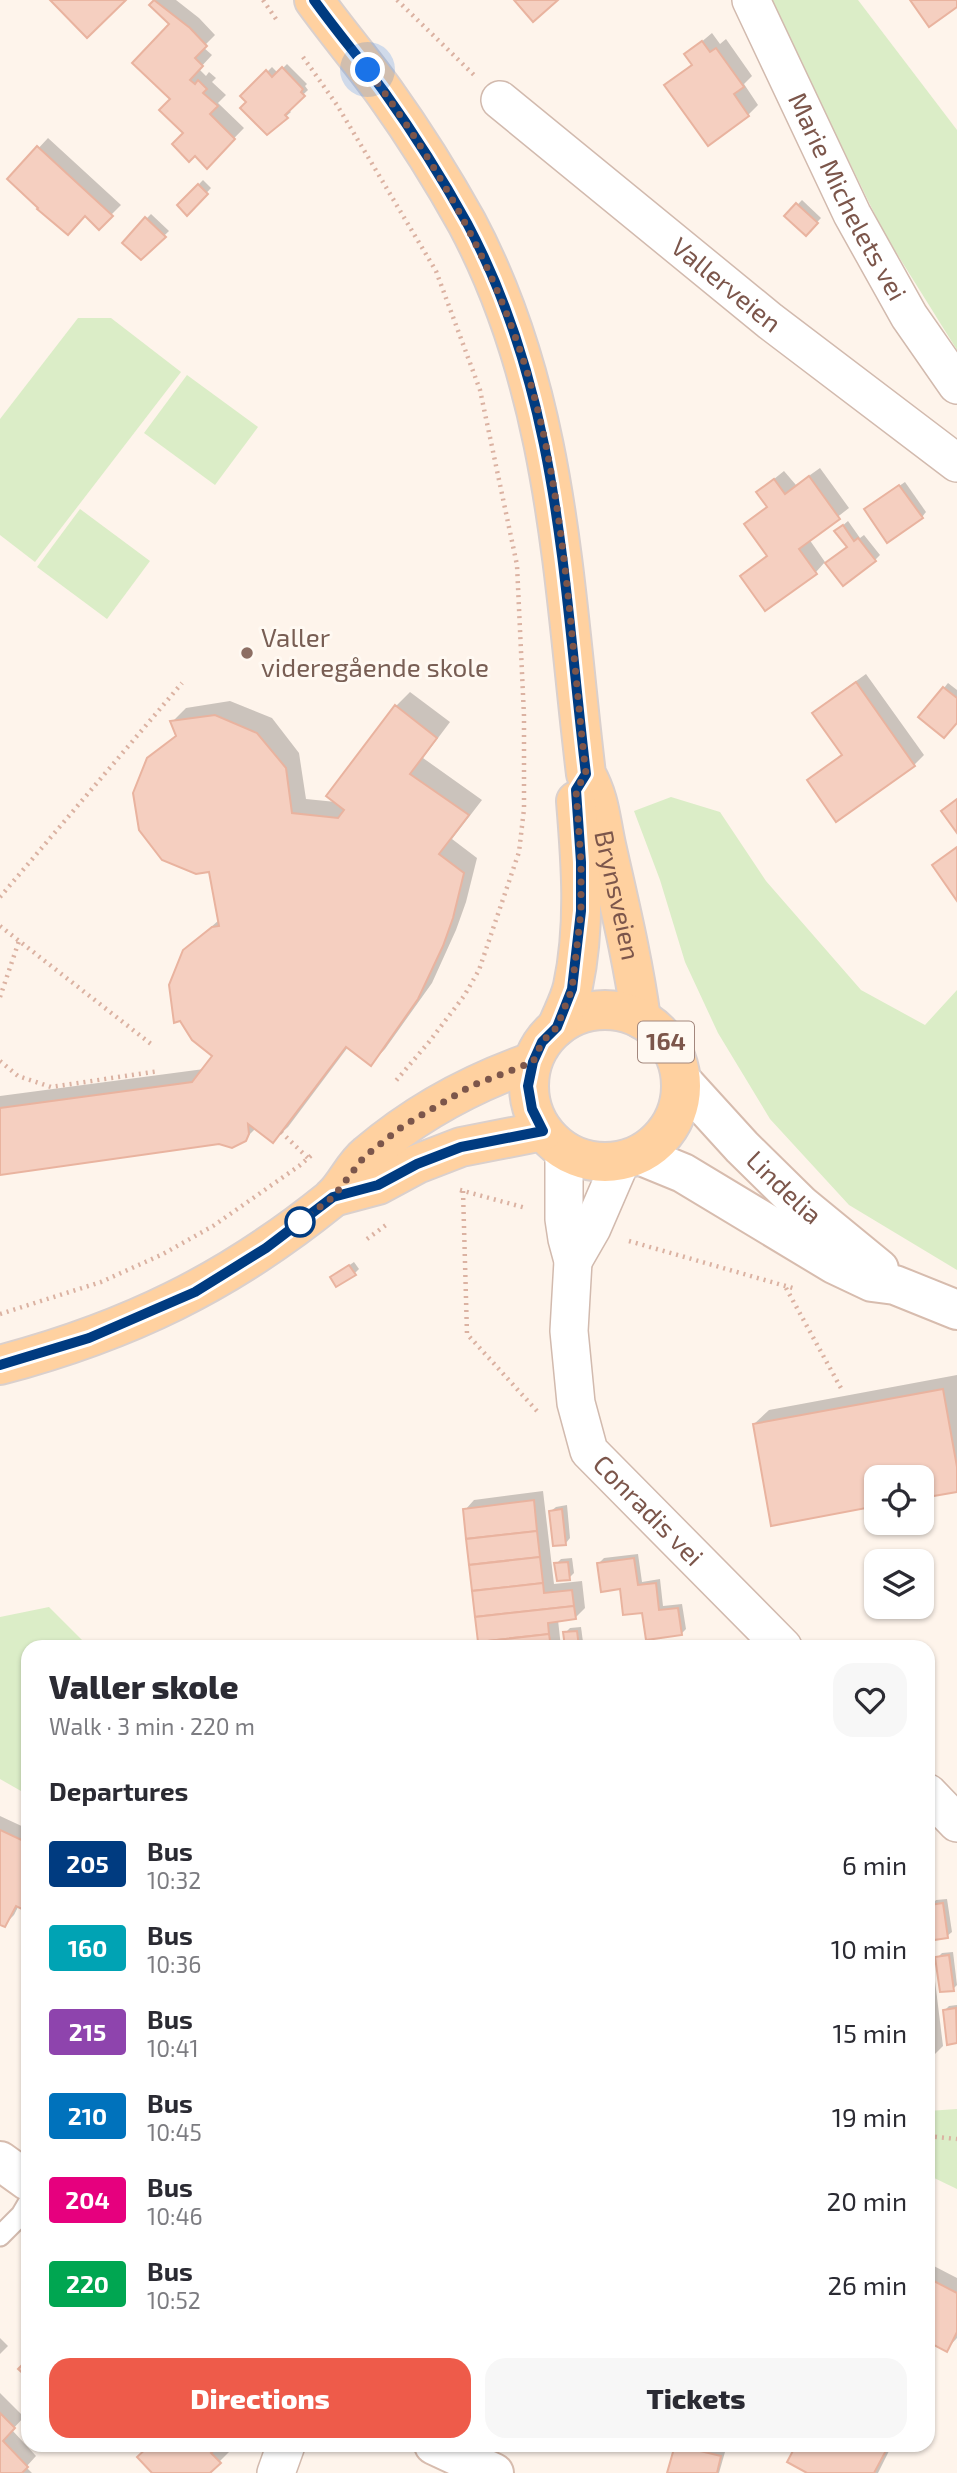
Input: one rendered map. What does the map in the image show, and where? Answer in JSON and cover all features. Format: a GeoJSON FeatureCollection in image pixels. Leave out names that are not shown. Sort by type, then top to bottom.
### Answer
{"type":"FeatureCollection","features":[{"type":"Feature","properties":{"kind":"main road","name":"Brynsveien"},"geometry":{"type":"LineString","coordinates":[[314,0],[385,93],[426,154],[473,235],[518,343],[544,439],[554,492],[586,774],[597,795],[633,964],[641,1019]]}},
{"type":"Feature","properties":{"kind":"main road","name":"Brynsveien"},"geometry":{"type":"LineString","coordinates":[[557,1027],[572,989],[578,956],[581,862],[576,790],[586,774]]}},
{"type":"Feature","properties":{"kind":"main road","name":"164"},"geometry":{"type":"LineString","coordinates":[[554,1141],[532,1109],[528,1086],[533,1062],[542,1042],[557,1027],[576,1015],[598,1010],[620,1011],[641,1019],[662,1035],[675,1056],[681,1080],[680,1103],[671,1124],[658,1141],[630,1158]]}},
{"type":"Feature","properties":{"kind":"main road"},"geometry":{"type":"LineString","coordinates":[[0,1365],[89,1338],[195,1292],[266,1248],[333,1197],[364,1157],[403,1126],[471,1086],[533,1062]]}},
{"type":"Feature","properties":{"kind":"main road","name":"Lindelia"},"geometry":{"type":"LineString","coordinates":[[681,1080],[800,1205],[870,1260],[895,1285]]}},
{"type":"Feature","properties":{"kind":"main road"},"geometry":{"type":"LineString","coordinates":[[333,1197],[378,1185],[417,1164],[461,1147],[554,1141],[592,1161],[630,1158]]}},
{"type":"Feature","properties":{"kind":"main road","name":"Lindelia"},"geometry":{"type":"LineString","coordinates":[[630,1158],[682,1172],[834,1264],[872,1282],[895,1285],[957,1310]]}},
{"type":"Feature","properties":{"kind":"main road"},"geometry":{"type":"LineString","coordinates":[[0,2161],[21,2176]]}},
{"type":"Feature","properties":{"kind":"main road"},"geometry":{"type":"LineString","coordinates":[[449,2452],[494,2473]]}},
{"type":"Feature","properties":{"kind":"street","name":"Marie Michelets vei"},"geometry":{"type":"LineString","coordinates":[[751,0],[852,214],[909,316],[957,385]]}},
{"type":"Feature","properties":{"kind":"street","name":"Vallerveien"},"geometry":{"type":"LineString","coordinates":[[500,100],[770,321],[957,463]]}},
{"type":"Feature","properties":{"kind":"street","name":"Conradis vei"},"geometry":{"type":"LineString","coordinates":[[554,1141],[567,1239],[573,1261],[569,1331],[576,1403],[589,1451],[776,1640]]}},
{"type":"Feature","properties":{"kind":"street","name":"Conradis vei"},"geometry":{"type":"LineString","coordinates":[[573,1261],[630,1158]]}},
{"type":"Feature","properties":{"kind":"street"},"geometry":{"type":"LineString","coordinates":[[935,1800],[957,1823]]}},
{"type":"Feature","properties":{"kind":"street"},"geometry":{"type":"LineString","coordinates":[[276,2473],[284,2452]]}},
{"type":"Feature","properties":{"kind":"lane"},"geometry":{"type":"LineString","coordinates":[[0,2236],[21,2215]]}},
{"type":"Feature","properties":{"kind":"path"},"geometry":{"type":"LineString","coordinates":[[263,0],[285,31]]}},
{"type":"Feature","properties":{"kind":"path"},"geometry":{"type":"LineString","coordinates":[[397,0],[500,100]]}},
{"type":"Feature","properties":{"kind":"path"},"geometry":{"type":"LineString","coordinates":[[300,52],[337,105],[436,271],[480,390],[517,565],[524,716],[524,809],[519,852],[479,970],[464,996],[390,1087]]}},
{"type":"Feature","properties":{"kind":"path"},"geometry":{"type":"LineString","coordinates":[[0,897],[182,683]]}},
{"type":"Feature","properties":{"kind":"path"},"geometry":{"type":"LineString","coordinates":[[0,926],[151,1044]]}},
{"type":"Feature","properties":{"kind":"path"},"geometry":{"type":"LineString","coordinates":[[0,997],[19,941]]}},
{"type":"Feature","properties":{"kind":"path"},"geometry":{"type":"LineString","coordinates":[[0,1060],[18,1076],[51,1087],[159,1071]]}},
{"type":"Feature","properties":{"kind":"path"},"geometry":{"type":"LineString","coordinates":[[281,1132],[308,1158]]}},
{"type":"Feature","properties":{"kind":"path"},"geometry":{"type":"LineString","coordinates":[[0,1314],[102,1282],[186,1243],[319,1149]]}},
{"type":"Feature","properties":{"kind":"path"},"geometry":{"type":"LineString","coordinates":[[450,1189],[527,1208]]}},
{"type":"Feature","properties":{"kind":"path"},"geometry":{"type":"LineString","coordinates":[[463,1191],[467,1334],[563,1440],[589,1451]]}},
{"type":"Feature","properties":{"kind":"path"},"geometry":{"type":"LineString","coordinates":[[628,1241],[798,1290]]}},
{"type":"Feature","properties":{"kind":"path"},"geometry":{"type":"LineString","coordinates":[[785,1287],[842,1390]]}},
{"type":"Feature","properties":{"kind":"path"},"geometry":{"type":"LineString","coordinates":[[935,2136],[957,2138]]}},
{"type":"Feature","properties":{"kind":"green space"},"geometry":{"type":"Polygon","coordinates":[[[770,0],[858,0],[957,130],[957,350],[884,233],[770,0]]]}},
{"type":"Feature","properties":{"kind":"green space"},"geometry":{"type":"Polygon","coordinates":[[[78,318],[111,318],[181,372],[35,562],[0,535],[0,419],[78,318]]]}},
{"type":"Feature","properties":{"kind":"green space"},"geometry":{"type":"Polygon","coordinates":[[[187,375],[258,427],[215,485],[144,433],[187,375]]]}},
{"type":"Feature","properties":{"kind":"green space"},"geometry":{"type":"Polygon","coordinates":[[[80,509],[150,561],[107,619],[37,567],[80,509]]]}},
{"type":"Feature","properties":{"kind":"green space"},"geometry":{"type":"Polygon","coordinates":[[[671,797],[720,812],[766,881],[861,990],[925,1025],[957,990],[957,1270],[849,1205],[770,1119],[718,1033],[685,962],[660,880],[634,811],[671,797]]]}},
{"type":"Feature","properties":{"kind":"green space"},"geometry":{"type":"Polygon","coordinates":[[[49,1607],[82,1640],[21,1640],[21,1791],[0,1779],[0,1617],[49,1607]]]}},
{"type":"Feature","properties":{"kind":"green space"},"geometry":{"type":"Polygon","coordinates":[[[957,2109],[957,2189],[935,2178],[935,2111],[957,2109]]]}},
{"type":"Feature","properties":{"kind":"building"},"geometry":{"type":"Polygon","coordinates":[[[50,0],[126,0],[87,38],[50,0]]]}},
{"type":"Feature","properties":{"kind":"building"},"geometry":{"type":"Polygon","coordinates":[[[154,0],[190,28],[207,46],[195,58],[203,66],[190,80],[195,84],[198,80],[207,89],[203,93],[218,106],[210,114],[235,139],[207,169],[195,156],[189,162],[172,144],[183,133],[159,110],[170,99],[132,63],[169,24],[149,5],[154,0]]]}},
{"type":"Feature","properties":{"kind":"building"},"geometry":{"type":"Polygon","coordinates":[[[514,0],[558,0],[533,22],[514,0]]]}},
{"type":"Feature","properties":{"kind":"building"},"geometry":{"type":"Polygon","coordinates":[[[910,0],[957,0],[957,7],[929,27],[910,0]]]}},
{"type":"Feature","properties":{"kind":"building"},"geometry":{"type":"Polygon","coordinates":[[[702,41],[710,52],[716,48],[744,87],[734,94],[749,116],[708,146],[664,85],[692,65],[684,54],[702,41]]]}},
{"type":"Feature","properties":{"kind":"building"},"geometry":{"type":"Polygon","coordinates":[[[282,67],[303,89],[301,92],[305,96],[285,115],[288,118],[267,135],[240,108],[246,102],[240,96],[266,70],[272,77],[282,67]]]}},
{"type":"Feature","properties":{"kind":"building"},"geometry":{"type":"Polygon","coordinates":[[[37,146],[113,216],[99,230],[85,216],[68,235],[7,179],[37,146]]]}},
{"type":"Feature","properties":{"kind":"building"},"geometry":{"type":"Polygon","coordinates":[[[198,184],[208,194],[187,216],[177,205],[198,184]]]}},
{"type":"Feature","properties":{"kind":"building"},"geometry":{"type":"Polygon","coordinates":[[[796,203],[818,223],[806,236],[784,216],[796,203]]]}},
{"type":"Feature","properties":{"kind":"building"},"geometry":{"type":"Polygon","coordinates":[[[145,217],[166,237],[141,260],[122,243],[145,217]]]}},
{"type":"Feature","properties":{"kind":"building"},"geometry":{"type":"Polygon","coordinates":[[[809,476],[840,519],[799,549],[817,574],[765,611],[740,576],[767,556],[744,524],[767,507],[756,492],[774,479],[785,494],[809,476]]]}},
{"type":"Feature","properties":{"kind":"building"},"geometry":{"type":"Polygon","coordinates":[[[899,485],[923,518],[887,543],[864,509],[899,485]]]}},
{"type":"Feature","properties":{"kind":"building"},"geometry":{"type":"Polygon","coordinates":[[[843,525],[854,541],[858,538],[876,561],[843,586],[825,563],[847,547],[834,531],[843,525]]]}},
{"type":"Feature","properties":{"kind":"building"},"geometry":{"type":"Polygon","coordinates":[[[856,682],[915,766],[836,822],[807,780],[842,755],[812,713],[856,682]]]}},
{"type":"Feature","properties":{"kind":"building"},"geometry":{"type":"Polygon","coordinates":[[[943,687],[957,698],[957,723],[944,738],[918,717],[943,687]]]}},
{"type":"Feature","properties":{"kind":"building"},"geometry":{"type":"Polygon","coordinates":[[[395,705],[437,738],[410,774],[469,815],[439,854],[464,873],[443,946],[418,999],[371,1066],[346,1047],[273,1143],[248,1124],[249,1134],[246,1141],[232,1148],[219,1144],[0,1175],[0,1108],[192,1082],[212,1056],[192,1040],[180,1021],[174,1023],[169,985],[183,950],[212,927],[219,926],[209,872],[196,874],[162,860],[139,830],[133,793],[147,758],[176,736],[170,721],[215,715],[257,733],[286,768],[292,813],[338,818],[344,810],[326,796],[395,705]]]}},
{"type":"Feature","properties":{"kind":"building"},"geometry":{"type":"Polygon","coordinates":[[[957,799],[957,833],[941,811],[957,799]]]}},
{"type":"Feature","properties":{"kind":"building"},"geometry":{"type":"Polygon","coordinates":[[[957,847],[957,901],[932,865],[957,847]]]}},
{"type":"Feature","properties":{"kind":"building"},"geometry":{"type":"Polygon","coordinates":[[[349,1265],[356,1275],[336,1287],[330,1277],[349,1265]]]}},
{"type":"Feature","properties":{"kind":"building"},"geometry":{"type":"Polygon","coordinates":[[[943,1389],[957,1467],[957,1492],[934,1496],[934,1465],[864,1465],[864,1508],[771,1526],[753,1424],[943,1389]]]}},
{"type":"Feature","properties":{"kind":"building"},"geometry":{"type":"Polygon","coordinates":[[[534,1500],[537,1531],[466,1539],[463,1509],[534,1500]]]}},
{"type":"Feature","properties":{"kind":"building"},"geometry":{"type":"Polygon","coordinates":[[[562,1509],[566,1545],[553,1546],[549,1511],[562,1509]]]}},
{"type":"Feature","properties":{"kind":"building"},"geometry":{"type":"Polygon","coordinates":[[[537,1531],[540,1557],[469,1565],[466,1539],[537,1531]]]}},
{"type":"Feature","properties":{"kind":"building"},"geometry":{"type":"Polygon","coordinates":[[[540,1557],[543,1583],[472,1591],[469,1565],[540,1557]]]}},
{"type":"Feature","properties":{"kind":"building"},"geometry":{"type":"Polygon","coordinates":[[[634,1558],[638,1585],[656,1583],[659,1610],[678,1608],[682,1635],[646,1640],[642,1613],[623,1615],[620,1589],[601,1592],[597,1563],[634,1558]]]}},
{"type":"Feature","properties":{"kind":"building"},"geometry":{"type":"Polygon","coordinates":[[[568,1562],[570,1580],[557,1581],[554,1563],[568,1562]]]}},
{"type":"Feature","properties":{"kind":"building"},"geometry":{"type":"Polygon","coordinates":[[[543,1583],[544,1593],[572,1590],[574,1606],[475,1617],[472,1591],[543,1583]]]}},
{"type":"Feature","properties":{"kind":"building"},"geometry":{"type":"Polygon","coordinates":[[[574,1606],[576,1619],[548,1623],[549,1634],[478,1640],[475,1617],[574,1606]]]}},
{"type":"Feature","properties":{"kind":"building"},"geometry":{"type":"Polygon","coordinates":[[[577,1631],[578,1640],[564,1640],[563,1632],[577,1631]]]}},
{"type":"Feature","properties":{"kind":"building"},"geometry":{"type":"Polygon","coordinates":[[[549,1634],[550,1640],[496,1640],[549,1634]]]}},
{"type":"Feature","properties":{"kind":"building"},"geometry":{"type":"Polygon","coordinates":[[[0,1830],[21,1840],[21,1908],[16,1906],[5,1927],[0,1925],[0,1830]]]}},
{"type":"Feature","properties":{"kind":"building"},"geometry":{"type":"Polygon","coordinates":[[[943,1903],[948,1938],[935,1940],[935,1904],[943,1903]]]}},
{"type":"Feature","properties":{"kind":"building"},"geometry":{"type":"Polygon","coordinates":[[[949,1955],[954,1991],[940,1992],[935,1957],[949,1955]]]}},
{"type":"Feature","properties":{"kind":"building"},"geometry":{"type":"Polygon","coordinates":[[[956,2008],[957,2043],[947,2045],[943,2010],[956,2008]]]}},
{"type":"Feature","properties":{"kind":"building"},"geometry":{"type":"Polygon","coordinates":[[[935,2282],[957,2293],[957,2332],[947,2352],[935,2346],[935,2282]]]}},
{"type":"Feature","properties":{"kind":"building"},"geometry":{"type":"Polygon","coordinates":[[[0,2413],[15,2428],[3,2441],[28,2467],[22,2473],[0,2473],[0,2413]]]}},
{"type":"Feature","properties":{"kind":"building"},"geometry":{"type":"Polygon","coordinates":[[[142,2452],[212,2452],[221,2463],[210,2473],[152,2473],[137,2457],[142,2452]]]}},
{"type":"Feature","properties":{"kind":"building"},"geometry":{"type":"Polygon","coordinates":[[[673,2452],[704,2452],[721,2456],[717,2473],[667,2473],[673,2452]]]}},
{"type":"Feature","properties":{"kind":"building"},"geometry":{"type":"Polygon","coordinates":[[[792,2452],[885,2452],[874,2473],[807,2473],[787,2462],[792,2452]]]}},
{"type":"Feature","properties":{"kind":"bus line","name":"205"},"geometry":{"type":"LineString","coordinates":[[0,1365],[89,1338],[195,1292],[266,1248],[333,1197],[378,1185],[417,1164],[461,1147],[543,1131],[532,1109],[528,1086],[533,1062],[542,1042],[557,1027],[572,989],[578,956],[581,911],[576,790],[586,774],[560,532],[544,439],[518,343],[468,225],[426,154],[385,93],[314,0]]}},
{"type":"Feature","properties":{"kind":"place","name":"Valler videregående skole"},"geometry":{"type":"Point","coordinates":[247,653]}},
{"type":"Feature","properties":{"kind":"route"},"geometry":{"type":"LineString","coordinates":[[300,1222],[333,1197],[364,1157],[403,1126],[471,1086],[533,1062],[542,1042],[557,1027],[572,989],[578,956],[581,911],[576,790],[586,774],[560,532],[544,439],[518,343],[468,225],[426,154],[368,70]]}}]}
